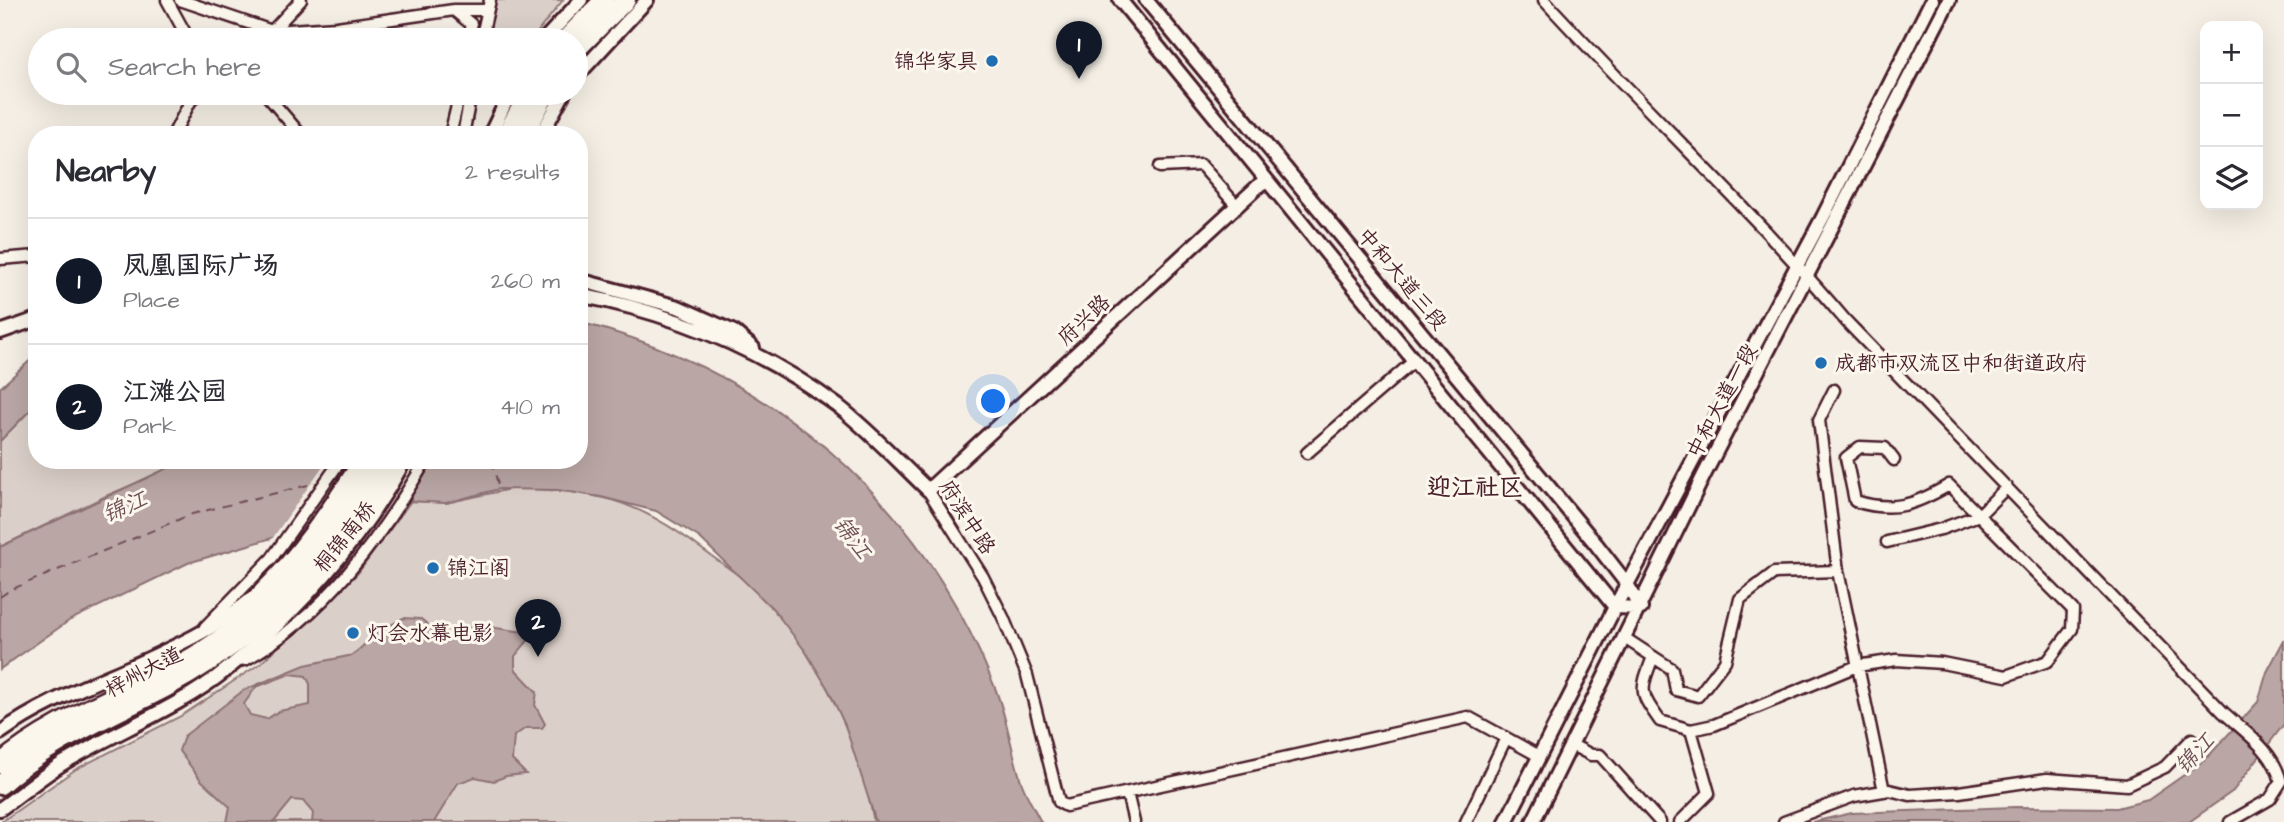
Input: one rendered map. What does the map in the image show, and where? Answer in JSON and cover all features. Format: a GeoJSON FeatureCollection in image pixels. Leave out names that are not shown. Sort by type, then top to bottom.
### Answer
{"type":"FeatureCollection","features":[{"type":"Feature","properties":{"kind":"highway"},"geometry":{"type":"LineString","coordinates":[[577,28],[604,0]]}},
{"type":"Feature","properties":{"kind":"highway"},"geometry":{"type":"LineString","coordinates":[[588,40],[633,3]]}},
{"type":"Feature","properties":{"kind":"highway"},"geometry":{"type":"LineString","coordinates":[[511,126],[522,105]]}},
{"type":"Feature","properties":{"kind":"highway"},"geometry":{"type":"LineString","coordinates":[[529,126],[540,105]]}},
{"type":"Feature","properties":{"kind":"highway","name":"桐锦南桥"},"geometry":{"type":"LineString","coordinates":[[290,576],[344,510],[370,469]]}},
{"type":"Feature","properties":{"kind":"highway","name":"桐锦南桥"},"geometry":{"type":"LineString","coordinates":[[290,576],[346,531],[388,469]]}},
{"type":"Feature","properties":{"kind":"highway","name":"梓州大道"},"geometry":{"type":"LineString","coordinates":[[0,764],[57,728],[184,662],[243,622],[290,576]]}},
{"type":"Feature","properties":{"kind":"highway","name":"梓州大道"},"geometry":{"type":"LineString","coordinates":[[0,785],[68,737],[166,688],[233,647],[290,576]]}},
{"type":"Feature","properties":{"kind":"main road"},"geometry":{"type":"LineString","coordinates":[[555,28],[581,0]]}},
{"type":"Feature","properties":{"kind":"main road"},"geometry":{"type":"LineString","coordinates":[[588,61],[633,3],[647,0]]}},
{"type":"Feature","properties":{"kind":"main road"},"geometry":{"type":"LineString","coordinates":[[1120,0],[1615,607],[1641,608]]}},
{"type":"Feature","properties":{"kind":"main road","name":"中和大道三段"},"geometry":{"type":"LineString","coordinates":[[1146,0],[1628,584],[1641,608]]}},
{"type":"Feature","properties":{"kind":"main road","name":"中和大道一段"},"geometry":{"type":"LineString","coordinates":[[1506,822],[1615,607],[1796,265],[1932,0]]}},
{"type":"Feature","properties":{"kind":"main road","name":"中和大道一段"},"geometry":{"type":"LineString","coordinates":[[1533,822],[1626,639],[1704,475],[1809,277],[1949,0]]}},
{"type":"Feature","properties":{"kind":"main road"},"geometry":{"type":"LineString","coordinates":[[494,126],[504,105]]}},
{"type":"Feature","properties":{"kind":"main road"},"geometry":{"type":"LineString","coordinates":[[546,126],[557,105]]}},
{"type":"Feature","properties":{"kind":"main road","name":"府兴路"},"geometry":{"type":"LineString","coordinates":[[928,490],[1266,179]]}},
{"type":"Feature","properties":{"kind":"main road"},"geometry":{"type":"LineString","coordinates":[[588,282],[678,307],[714,321],[734,332],[769,362]]}},
{"type":"Feature","properties":{"kind":"main road","name":"府滨中路"},"geometry":{"type":"LineString","coordinates":[[588,297],[626,304],[677,320],[769,362],[839,408],[928,490]]}},
{"type":"Feature","properties":{"kind":"main road"},"geometry":{"type":"LineString","coordinates":[[588,304],[655,319],[769,362]]}},
{"type":"Feature","properties":{"kind":"main road"},"geometry":{"type":"LineString","coordinates":[[0,332],[28,322]]}},
{"type":"Feature","properties":{"kind":"main road","name":"桐锦南桥"},"geometry":{"type":"LineString","coordinates":[[290,576],[354,469]]}},
{"type":"Feature","properties":{"kind":"main road","name":"桐锦南桥"},"geometry":{"type":"LineString","coordinates":[[290,576],[379,504],[400,469]]}},
{"type":"Feature","properties":{"kind":"main road"},"geometry":{"type":"LineString","coordinates":[[164,652],[290,576]]}},
{"type":"Feature","properties":{"kind":"main road"},"geometry":{"type":"LineString","coordinates":[[0,809],[62,764],[196,690],[226,670],[290,576]]}},
{"type":"Feature","properties":{"kind":"main road"},"geometry":{"type":"LineString","coordinates":[[0,733],[52,701],[164,652],[243,622]]}},
{"type":"Feature","properties":{"kind":"street"},"geometry":{"type":"LineString","coordinates":[[167,0],[182,28]]}},
{"type":"Feature","properties":{"kind":"street"},"geometry":{"type":"LineString","coordinates":[[180,0],[263,28]]}},
{"type":"Feature","properties":{"kind":"street"},"geometry":{"type":"LineString","coordinates":[[275,28],[301,0]]}},
{"type":"Feature","properties":{"kind":"street"},"geometry":{"type":"LineString","coordinates":[[1544,0],[1635,99],[1809,277],[1846,321],[2223,712],[2269,754],[2277,764],[2281,782],[2270,799],[2230,822]]}},
{"type":"Feature","properties":{"kind":"street"},"geometry":{"type":"LineString","coordinates":[[321,28],[488,5],[483,28]]}},
{"type":"Feature","properties":{"kind":"street"},"geometry":{"type":"LineString","coordinates":[[454,10],[471,24],[472,28]]}},
{"type":"Feature","properties":{"kind":"street"},"geometry":{"type":"LineString","coordinates":[[177,126],[186,105]]}},
{"type":"Feature","properties":{"kind":"street"},"geometry":{"type":"LineString","coordinates":[[276,105],[294,126]]}},
{"type":"Feature","properties":{"kind":"street"},"geometry":{"type":"LineString","coordinates":[[452,126],[457,105]]}},
{"type":"Feature","properties":{"kind":"street"},"geometry":{"type":"LineString","coordinates":[[465,126],[469,105]]}},
{"type":"Feature","properties":{"kind":"street"},"geometry":{"type":"LineString","coordinates":[[1160,167],[1201,165],[1237,206]]}},
{"type":"Feature","properties":{"kind":"street"},"geometry":{"type":"LineString","coordinates":[[0,259],[28,257]]}},
{"type":"Feature","properties":{"kind":"street"},"geometry":{"type":"LineString","coordinates":[[1307,453],[1414,361]]}},
{"type":"Feature","properties":{"kind":"street"},"geometry":{"type":"LineString","coordinates":[[1834,390],[1819,420],[1838,571],[1884,791]]}},
{"type":"Feature","properties":{"kind":"street"},"geometry":{"type":"LineString","coordinates":[[1653,657],[1644,680],[1643,698],[1660,722],[1691,730],[1714,725],[1857,667],[1895,660],[1941,663],[2006,676],[2048,661],[2072,629],[2073,610],[1949,485],[1921,502],[1880,509],[1855,501],[1846,458],[1860,447],[1885,448],[1894,460]]}},
{"type":"Feature","properties":{"kind":"street","name":"桐锦南桥"},"geometry":{"type":"LineString","coordinates":[[290,576],[337,469]]}},
{"type":"Feature","properties":{"kind":"street","name":"桐锦南桥"},"geometry":{"type":"LineString","coordinates":[[226,670],[258,652],[318,604],[358,561],[400,505],[421,469]]}},
{"type":"Feature","properties":{"kind":"street"},"geometry":{"type":"LineString","coordinates":[[1887,542],[1941,529],[1979,515],[2007,488]]}},
{"type":"Feature","properties":{"kind":"street","name":"府滨中路"},"geometry":{"type":"LineString","coordinates":[[928,490],[983,577],[1003,617],[1027,675],[1059,802],[1072,806],[1127,793]]}},
{"type":"Feature","properties":{"kind":"street"},"geometry":{"type":"LineString","coordinates":[[1626,639],[1672,669],[1676,690],[1698,696],[1725,661],[1740,600],[1774,573],[1838,571]]}},
{"type":"Feature","properties":{"kind":"street"},"geometry":{"type":"LineString","coordinates":[[1134,822],[1127,793],[1468,717],[1539,756]]}},
{"type":"Feature","properties":{"kind":"street"},"geometry":{"type":"LineString","coordinates":[[1680,822],[1709,793],[1691,730]]}},
{"type":"Feature","properties":{"kind":"street"},"geometry":{"type":"LineString","coordinates":[[1466,822],[1506,738]]}},
{"type":"Feature","properties":{"kind":"street"},"geometry":{"type":"LineString","coordinates":[[1784,822],[1854,796],[1884,791],[1910,794],[1959,792],[2047,779],[2127,785],[2165,767],[2192,739]]}},
{"type":"Feature","properties":{"kind":"street"},"geometry":{"type":"LineString","coordinates":[[1572,745],[1591,755],[1600,755],[1660,822]]}},
{"type":"Feature","properties":{"kind":"shaded area"},"geometry":{"type":"Polygon","coordinates":[[[494,0],[563,0],[541,28],[488,28],[494,0]]]}},
{"type":"Feature","properties":{"kind":"shaded area"},"geometry":{"type":"Polygon","coordinates":[[[28,412],[28,469],[171,469],[108,495],[0,547],[0,441],[28,412]]]}},
{"type":"Feature","properties":{"kind":"shaded area"},"geometry":{"type":"Polygon","coordinates":[[[515,488],[578,493],[627,505],[679,533],[750,585],[774,609],[795,636],[830,694],[857,757],[874,822],[1,822],[76,769],[181,716],[261,663],[358,573],[411,501],[446,503],[515,488]]]}},
{"type":"Feature","properties":{"kind":"water","name":"锦江"},"geometry":{"type":"Polygon","coordinates":[[[588,325],[649,344],[715,373],[775,409],[830,452],[880,500],[924,555],[962,616],[998,695],[1022,784],[1041,822],[876,822],[845,725],[806,652],[773,609],[700,538],[656,511],[601,497],[558,490],[499,489],[446,503],[411,501],[329,521],[188,563],[70,620],[0,669],[0,547],[166,469],[588,469],[588,325]]]}},
{"type":"Feature","properties":{"kind":"water"},"geometry":{"type":"Polygon","coordinates":[[[28,362],[28,412],[0,441],[0,388],[28,362]]]}},
{"type":"Feature","properties":{"kind":"water"},"geometry":{"type":"Polygon","coordinates":[[[403,618],[421,619],[442,636],[456,635],[476,625],[530,633],[531,637],[515,656],[515,669],[537,692],[535,705],[545,724],[542,728],[526,728],[514,736],[512,760],[526,774],[506,776],[494,781],[475,777],[458,783],[434,822],[312,822],[313,813],[303,801],[292,800],[274,822],[227,822],[230,807],[201,780],[179,751],[184,736],[244,690],[305,665],[353,655],[377,633],[403,618]],[[290,674],[256,687],[244,704],[250,715],[267,719],[279,711],[310,705],[310,684],[306,676],[290,674]]]}},
{"type":"Feature","properties":{"kind":"water"},"geometry":{"type":"Polygon","coordinates":[[[2284,640],[2284,724],[2233,791],[2189,822],[1812,822],[1852,813],[2015,807],[2117,808],[2148,800],[2204,761],[2258,702],[2267,672],[2284,640]]]}},
{"type":"Feature","properties":{"kind":"pier"},"geometry":{"type":"Polygon","coordinates":[[[321,469],[424,469],[400,507],[270,542],[321,469]]]}},
{"type":"Feature","properties":{"kind":"ferry route"},"geometry":{"type":"LineString","coordinates":[[494,469],[498,485]]}},
{"type":"Feature","properties":{"kind":"ferry route"},"geometry":{"type":"LineString","coordinates":[[332,479],[344,476]]}},
{"type":"Feature","properties":{"kind":"ferry route"},"geometry":{"type":"LineString","coordinates":[[0,597],[10,590],[192,514],[320,482]]}},
{"type":"Feature","properties":{"kind":"place","name":"锦华家具"},"geometry":{"type":"Point","coordinates":[992,61]}},
{"type":"Feature","properties":{"kind":"place","name":"凤凰国际广场"},"geometry":{"type":"Point","coordinates":[1079,79]}},
{"type":"Feature","properties":{"kind":"place","name":"成都市双流区中和街道政府"},"geometry":{"type":"Point","coordinates":[1821,363]}},
{"type":"Feature","properties":{"kind":"place","name":"锦江阁"},"geometry":{"type":"Point","coordinates":[433,568]}},
{"type":"Feature","properties":{"kind":"place","name":"灯会水幕电影"},"geometry":{"type":"Point","coordinates":[353,633]}},
{"type":"Feature","properties":{"kind":"place","name":"江滩公园"},"geometry":{"type":"Point","coordinates":[538,657]}},
{"type":"Feature","properties":{"kind":"district","name":"迎江社区"},"geometry":{"type":"Point","coordinates":[1475,488]}}]}
